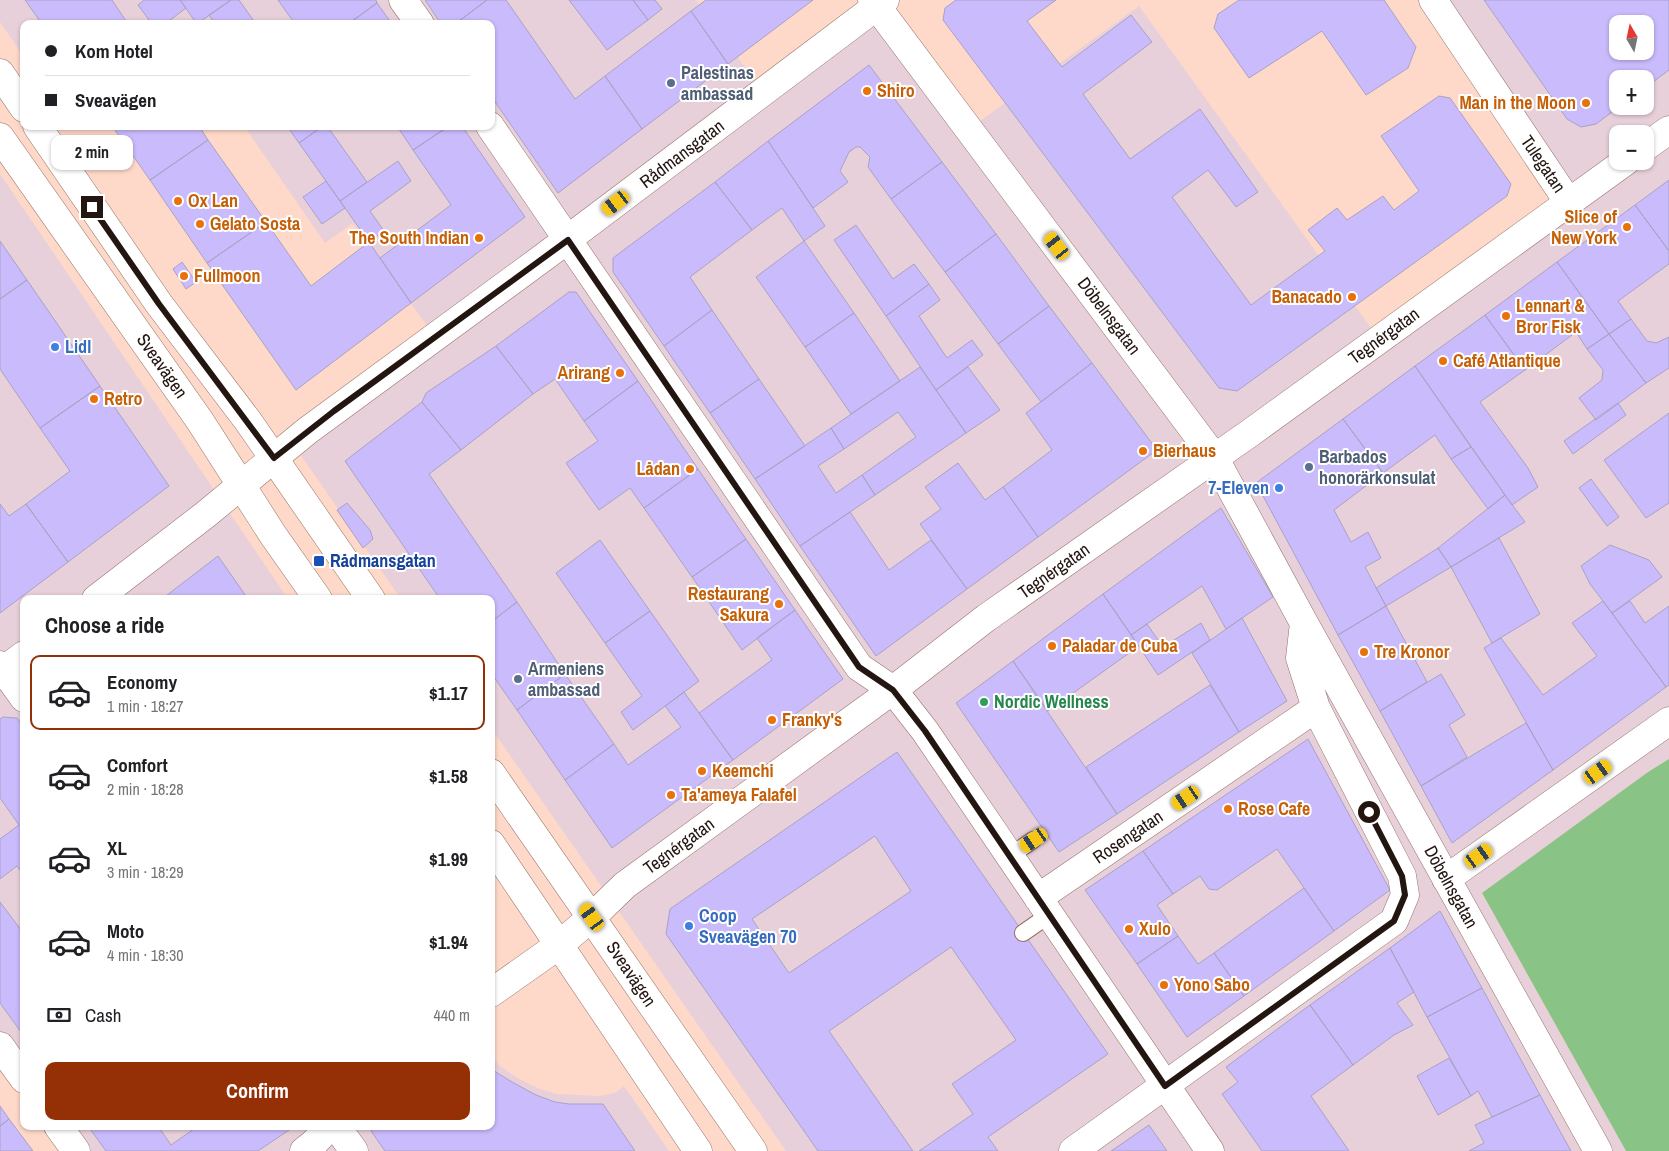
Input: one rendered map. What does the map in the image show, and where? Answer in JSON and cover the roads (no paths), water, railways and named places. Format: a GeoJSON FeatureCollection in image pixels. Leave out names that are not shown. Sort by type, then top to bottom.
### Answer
{"type":"FeatureCollection","features":[{"type":"Feature","properties":{"kind":"street"},"geometry":{"type":"LineString","coordinates":[[403,0],[417,20]]}},
{"type":"Feature","properties":{"kind":"street","name":"Tulegatan"},"geometry":{"type":"LineString","coordinates":[[1432,0],[1569,203]]}},
{"type":"Feature","properties":{"kind":"street","name":"Rådmansgatan"},"geometry":{"type":"LineString","coordinates":[[101,595],[242,486],[334,411],[568,240],[878,2]]}},
{"type":"Feature","properties":{"kind":"street","name":"Döbelnsgatan"},"geometry":{"type":"LineString","coordinates":[[878,2],[1214,458],[1598,1151]]}},
{"type":"Feature","properties":{"kind":"street"},"geometry":{"type":"LineString","coordinates":[[0,73],[20,102]]}},
{"type":"Feature","properties":{"kind":"street","name":"Sveavägen"},"geometry":{"type":"LineString","coordinates":[[40,130],[159,304],[274,458],[368,595]]}},
{"type":"Feature","properties":{"kind":"street"},"geometry":{"type":"LineString","coordinates":[[493,130],[859,667],[893,690],[925,731],[1210,1151]]}},
{"type":"Feature","properties":{"kind":"street"},"geometry":{"type":"LineString","coordinates":[[1654,141],[1669,130]]}},
{"type":"Feature","properties":{"kind":"street","name":"Sveavägen"},"geometry":{"type":"LineString","coordinates":[[0,137],[200,421],[273,535],[315,595]]}},
{"type":"Feature","properties":{"kind":"street","name":"Tegnérgatan"},"geometry":{"type":"LineString","coordinates":[[495,990],[559,945],[625,885],[893,690],[986,618],[1214,458],[1614,170]]}},
{"type":"Feature","properties":{"kind":"street","name":"Döbelnsgatan"},"geometry":{"type":"LineString","coordinates":[[1165,1086],[1394,921],[1405,895],[1402,876],[1316,708],[1300,658],[1304,623]]}},
{"type":"Feature","properties":{"kind":"street"},"geometry":{"type":"LineString","coordinates":[[9,663],[20,689]]}},
{"type":"Feature","properties":{"kind":"street","name":"Rosengatan"},"geometry":{"type":"LineString","coordinates":[[1044,907],[1316,708]]}},
{"type":"Feature","properties":{"kind":"street"},"geometry":{"type":"LineString","coordinates":[[1446,879],[1669,721]]}},
{"type":"Feature","properties":{"kind":"street","name":"Sveavägen"},"geometry":{"type":"LineString","coordinates":[[495,779],[753,1151]]}},
{"type":"Feature","properties":{"kind":"street"},"geometry":{"type":"LineString","coordinates":[[495,850],[698,1151]]}},
{"type":"Feature","properties":{"kind":"street"},"geometry":{"type":"LineString","coordinates":[[0,1046],[20,1074]]}},
{"type":"Feature","properties":{"kind":"street"},"geometry":{"type":"LineString","coordinates":[[1073,1151],[1165,1086]]}},
{"type":"Feature","properties":{"kind":"street"},"geometry":{"type":"LineString","coordinates":[[61,1130],[76,1151]]}},
{"type":"Feature","properties":{"kind":"street"},"geometry":{"type":"LineString","coordinates":[[304,1151],[326,1130]]}},
{"type":"Feature","properties":{"kind":"street"},"geometry":{"type":"LineString","coordinates":[[339,1130],[354,1151]]}},
{"type":"Feature","properties":{"kind":"lane"},"geometry":{"type":"LineString","coordinates":[[1010,856],[1034,840]]}},
{"type":"Feature","properties":{"kind":"lane"},"geometry":{"type":"LineString","coordinates":[[1023,933],[1044,907]]}},
{"type":"Feature","properties":{"kind":"place","name":"Palestinas ambassad"},"geometry":{"type":"Point","coordinates":[671,83]}},
{"type":"Feature","properties":{"kind":"place","name":"Shiro"},"geometry":{"type":"Point","coordinates":[867,91]}},
{"type":"Feature","properties":{"kind":"place","name":"Man in the Moon"},"geometry":{"type":"Point","coordinates":[1586,103]}},
{"type":"Feature","properties":{"kind":"place","name":"Ox Lan"},"geometry":{"type":"Point","coordinates":[178,201]}},
{"type":"Feature","properties":{"kind":"place","name":"Gelato Sosta"},"geometry":{"type":"Point","coordinates":[200,224]}},
{"type":"Feature","properties":{"kind":"place","name":"Slice of New York"},"geometry":{"type":"Point","coordinates":[1627,227]}},
{"type":"Feature","properties":{"kind":"place","name":"The South Indian"},"geometry":{"type":"Point","coordinates":[479,238]}},
{"type":"Feature","properties":{"kind":"place","name":"Fullmoon"},"geometry":{"type":"Point","coordinates":[184,276]}},
{"type":"Feature","properties":{"kind":"place","name":"Banacado"},"geometry":{"type":"Point","coordinates":[1352,297]}},
{"type":"Feature","properties":{"kind":"place","name":"Lennart & Bror Fisk"},"geometry":{"type":"Point","coordinates":[1506,316]}},
{"type":"Feature","properties":{"kind":"place","name":"Lidl"},"geometry":{"type":"Point","coordinates":[55,347]}},
{"type":"Feature","properties":{"kind":"place","name":"Café Atlantique"},"geometry":{"type":"Point","coordinates":[1443,361]}},
{"type":"Feature","properties":{"kind":"place","name":"Arirang"},"geometry":{"type":"Point","coordinates":[620,373]}},
{"type":"Feature","properties":{"kind":"place","name":"Retro"},"geometry":{"type":"Point","coordinates":[94,399]}},
{"type":"Feature","properties":{"kind":"place","name":"Bierhaus"},"geometry":{"type":"Point","coordinates":[1143,451]}},
{"type":"Feature","properties":{"kind":"place","name":"Barbados honorärkonsulat"},"geometry":{"type":"Point","coordinates":[1309,467]}},
{"type":"Feature","properties":{"kind":"place","name":"Lådan"},"geometry":{"type":"Point","coordinates":[690,469]}},
{"type":"Feature","properties":{"kind":"place","name":"7-Eleven"},"geometry":{"type":"Point","coordinates":[1279,488]}},
{"type":"Feature","properties":{"kind":"place","name":"Rådmansgatan"},"geometry":{"type":"Point","coordinates":[319,561]}},
{"type":"Feature","properties":{"kind":"place","name":"Restaurang Sakura"},"geometry":{"type":"Point","coordinates":[779,604]}},
{"type":"Feature","properties":{"kind":"place","name":"Paladar de Cuba"},"geometry":{"type":"Point","coordinates":[1052,646]}},
{"type":"Feature","properties":{"kind":"place","name":"Tre Kronor"},"geometry":{"type":"Point","coordinates":[1364,652]}},
{"type":"Feature","properties":{"kind":"place","name":"Armeniens ambassad"},"geometry":{"type":"Point","coordinates":[518,679]}},
{"type":"Feature","properties":{"kind":"place","name":"Nordic Wellness"},"geometry":{"type":"Point","coordinates":[984,702]}},
{"type":"Feature","properties":{"kind":"place","name":"Franky's"},"geometry":{"type":"Point","coordinates":[772,720]}},
{"type":"Feature","properties":{"kind":"place","name":"Keemchi"},"geometry":{"type":"Point","coordinates":[702,771]}},
{"type":"Feature","properties":{"kind":"place","name":"Ta'ameya Falafel"},"geometry":{"type":"Point","coordinates":[671,795]}},
{"type":"Feature","properties":{"kind":"place","name":"Rose Cafe"},"geometry":{"type":"Point","coordinates":[1228,809]}},
{"type":"Feature","properties":{"kind":"place","name":"Coop Sveavägen 70"},"geometry":{"type":"Point","coordinates":[689,926]}},
{"type":"Feature","properties":{"kind":"place","name":"Xulo"},"geometry":{"type":"Point","coordinates":[1129,929]}},
{"type":"Feature","properties":{"kind":"place","name":"Yono Sabo"},"geometry":{"type":"Point","coordinates":[1164,985]}}]}
